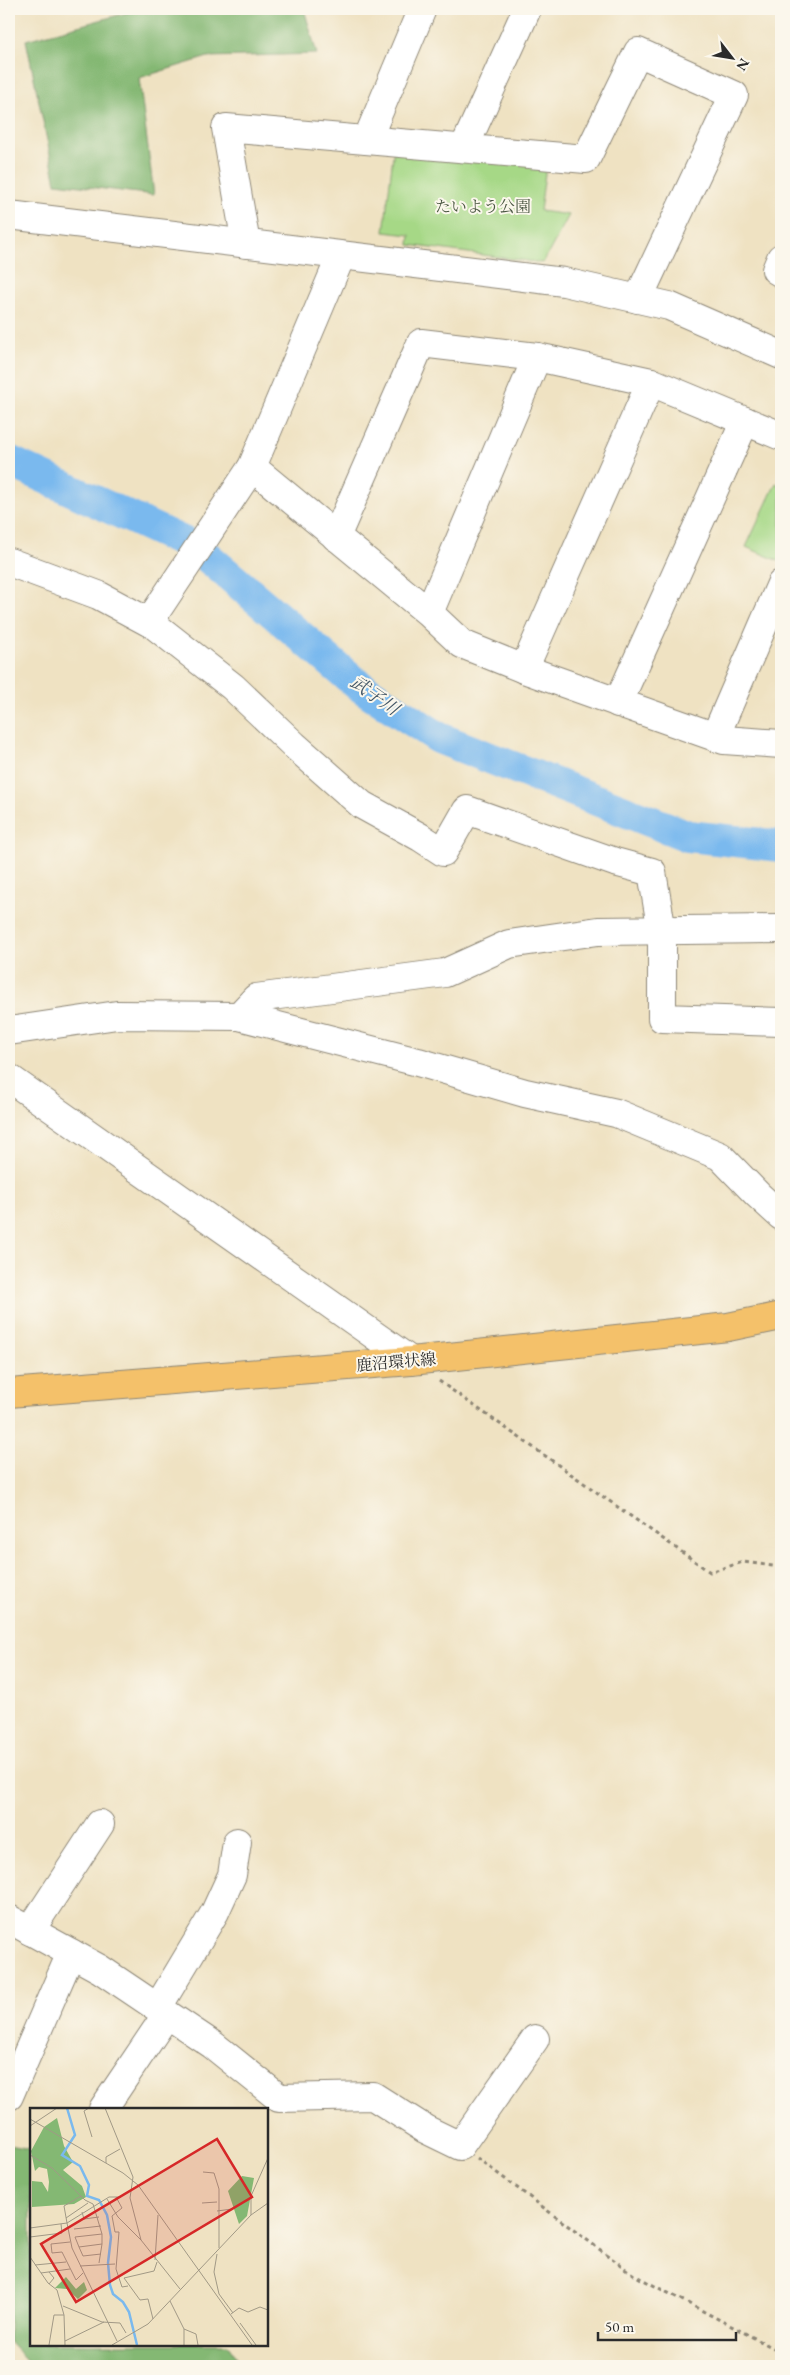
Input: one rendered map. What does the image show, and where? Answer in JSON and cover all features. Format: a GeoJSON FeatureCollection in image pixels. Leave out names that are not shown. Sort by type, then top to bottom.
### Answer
{"type":"FeatureCollection","features":[{"type":"Feature","properties":{"kind":"main road","name":"鹿沼環状線"},"geometry":{"type":"LineString","coordinates":[[9,1393],[411,1361],[728,1327],[781,1316]]}},
{"type":"Feature","properties":{"kind":"street"},"geometry":{"type":"LineString","coordinates":[[367,140],[422,9]]}},
{"type":"Feature","properties":{"kind":"street"},"geometry":{"type":"LineString","coordinates":[[464,148],[527,9]]}},
{"type":"Feature","properties":{"kind":"street"},"geometry":{"type":"LineString","coordinates":[[246,244],[226,128],[586,159],[638,52],[734,95],[638,299]]}},
{"type":"Feature","properties":{"kind":"street"},"geometry":{"type":"LineString","coordinates":[[9,215],[564,282],[670,306],[781,355]]}},
{"type":"Feature","properties":{"kind":"street"},"geometry":{"type":"LineString","coordinates":[[149,622],[252,468],[341,256]]}},
{"type":"Feature","properties":{"kind":"street"},"geometry":{"type":"LineString","coordinates":[[781,258],[776,270],[781,273]]}},
{"type":"Feature","properties":{"kind":"street"},"geometry":{"type":"LineString","coordinates":[[336,537],[421,343],[537,357],[650,382],[781,436]]}},
{"type":"Feature","properties":{"kind":"street"},"geometry":{"type":"LineString","coordinates":[[429,614],[537,357]]}},
{"type":"Feature","properties":{"kind":"street"},"geometry":{"type":"LineString","coordinates":[[524,669],[650,382]]}},
{"type":"Feature","properties":{"kind":"street"},"geometry":{"type":"LineString","coordinates":[[618,702],[745,421]]}},
{"type":"Feature","properties":{"kind":"street"},"geometry":{"type":"LineString","coordinates":[[252,468],[429,614],[462,644],[524,669],[724,740],[781,744]]}},
{"type":"Feature","properties":{"kind":"street"},"geometry":{"type":"LineString","coordinates":[[9,562],[98,595],[149,622],[234,687],[294,745],[362,805],[420,836],[443,852],[467,810],[615,862],[652,872],[662,932],[662,1018],[781,1022]]}},
{"type":"Feature","properties":{"kind":"street"},"geometry":{"type":"LineString","coordinates":[[715,737],[781,584]]}},
{"type":"Feature","properties":{"kind":"street"},"geometry":{"type":"LineString","coordinates":[[239,1016],[256,998],[445,973],[508,944],[598,931],[662,932],[781,929]]}},
{"type":"Feature","properties":{"kind":"street"},"geometry":{"type":"LineString","coordinates":[[9,1031],[117,1015],[239,1016],[418,1062],[525,1093],[616,1113],[720,1156],[781,1216]]}},
{"type":"Feature","properties":{"kind":"street"},"geometry":{"type":"LineString","coordinates":[[9,1078],[411,1361]]}},
{"type":"Feature","properties":{"kind":"street"},"geometry":{"type":"LineString","coordinates":[[100,1824],[19,1925],[100,1969],[213,2045],[279,2098],[373,2096],[425,2129],[460,2146],[535,2039]]}},
{"type":"Feature","properties":{"kind":"street"},"geometry":{"type":"LineString","coordinates":[[104,2108],[162,2011],[222,1897],[232,1875],[237,1842]]}},
{"type":"Feature","properties":{"kind":"street"},"geometry":{"type":"LineString","coordinates":[[9,2096],[71,1953]]}},
{"type":"Feature","properties":{"kind":"path"},"geometry":{"type":"LineString","coordinates":[[411,1361],[710,1572],[743,1562],[781,1567]]}},
{"type":"Feature","properties":{"kind":"path"},"geometry":{"type":"LineString","coordinates":[[460,2146],[634,2275],[781,2352]]}},
{"type":"Feature","properties":{"kind":"green space"},"geometry":{"type":"Polygon","coordinates":[[[141,9],[304,9],[317,54],[208,57],[139,78],[154,195],[56,183],[26,40],[141,9]]]}},
{"type":"Feature","properties":{"kind":"green space","name":"たいよう公園"},"geometry":{"type":"Polygon","coordinates":[[[394,147],[546,166],[540,211],[569,215],[543,263],[409,245],[410,235],[384,232],[394,147]]]}},
{"type":"Feature","properties":{"kind":"green space"},"geometry":{"type":"Polygon","coordinates":[[[776,483],[781,486],[781,562],[746,547],[776,483]]]}},
{"type":"Feature","properties":{"kind":"green space"},"geometry":{"type":"Polygon","coordinates":[[[9,2145],[30,2149],[30,2345],[229,2345],[240,2366],[32,2366],[9,2342],[9,2145]]]}},
{"type":"Feature","properties":{"kind":"waterway","name":"武子川"},"geometry":{"type":"LineString","coordinates":[[9,461],[198,549],[358,685],[439,738],[688,836],[781,846]]}}]}
